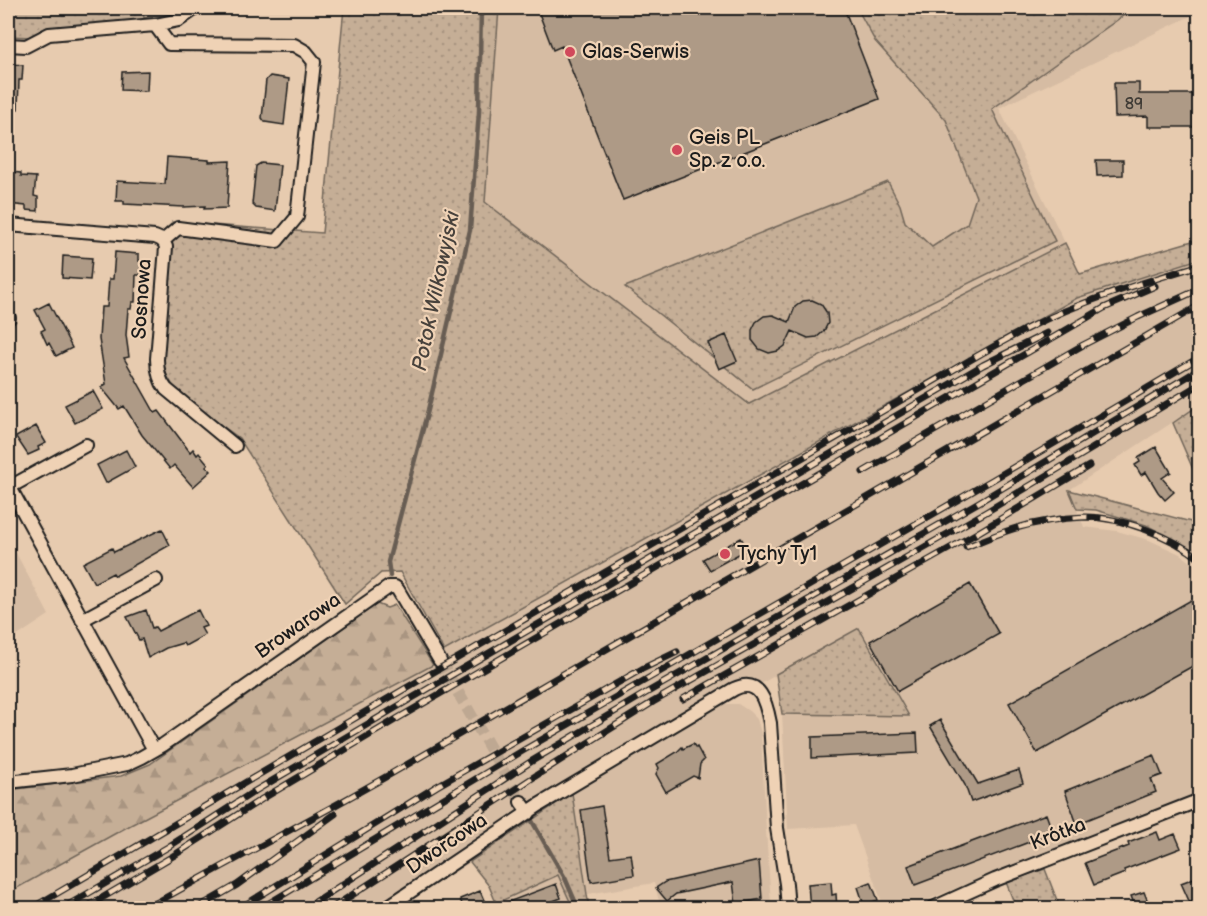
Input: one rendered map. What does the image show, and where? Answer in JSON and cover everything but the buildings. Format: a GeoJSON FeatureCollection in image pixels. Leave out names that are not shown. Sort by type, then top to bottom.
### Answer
{"type":"FeatureCollection","features":[{"type":"Feature","properties":{"kind":"street"},"geometry":{"type":"LineString","coordinates":[[8,45],[26,46],[49,34],[155,25],[179,20],[196,8]]}},
{"type":"Feature","properties":{"kind":"street"},"geometry":{"type":"LineString","coordinates":[[155,25],[169,44],[294,45],[306,52],[314,62],[297,218],[277,241],[178,228],[163,241]]}},
{"type":"Feature","properties":{"kind":"street","name":"Sosnowa"},"geometry":{"type":"LineString","coordinates":[[8,225],[155,237],[163,241],[166,247],[157,358],[159,377],[166,389],[235,446]]}},
{"type":"Feature","properties":{"kind":"street"},"geometry":{"type":"LineString","coordinates":[[86,445],[9,485],[154,750]]}},
{"type":"Feature","properties":{"kind":"street"},"geometry":{"type":"LineString","coordinates":[[82,620],[156,580]]}},
{"type":"Feature","properties":{"kind":"street","name":"Browarowa"},"geometry":{"type":"LineString","coordinates":[[8,782],[72,775],[127,764],[154,750],[389,587],[395,587],[398,590],[440,661]]}},
{"type":"Feature","properties":{"kind":"street","name":"Dworcowa"},"geometry":{"type":"LineString","coordinates":[[386,909],[529,813],[742,686],[755,688],[760,692],[767,707],[777,828],[788,909]]}},
{"type":"Feature","properties":{"kind":"street","name":"Krótka"},"geometry":{"type":"LineString","coordinates":[[933,909],[995,880],[1200,800]]}},
{"type":"Feature","properties":{"kind":"street"},"geometry":{"type":"LineString","coordinates":[[521,802],[529,813]]}},
{"type":"Feature","properties":{"kind":"shaded area"},"geometry":{"type":"Polygon","coordinates":[[[499,8],[1199,8],[1199,12],[999,108],[1065,243],[749,404],[485,202],[499,8]]]}},
{"type":"Feature","properties":{"kind":"shaded area"},"geometry":{"type":"Polygon","coordinates":[[[1199,259],[1199,405],[1069,490],[1084,527],[1117,531],[1149,540],[1180,554],[1199,568],[1199,793],[934,897],[916,908],[884,908],[854,825],[788,829],[782,714],[908,716],[859,628],[725,704],[738,704],[749,711],[757,719],[761,733],[771,904],[751,908],[661,908],[654,883],[588,894],[572,793],[454,873],[439,877],[393,908],[8,908],[8,893],[127,827],[433,665],[444,651],[1077,298],[1199,259]]]}},
{"type":"Feature","properties":{"kind":"shaded area"},"geometry":{"type":"Polygon","coordinates":[[[8,538],[49,615],[8,642],[8,538]]]}},
{"type":"Feature","properties":{"kind":"shaded area"},"geometry":{"type":"Polygon","coordinates":[[[558,875],[573,908],[502,908],[500,901],[558,875]]]}},
{"type":"Feature","properties":{"kind":"green space"},"geometry":{"type":"Polygon","coordinates":[[[8,8],[194,8],[175,16],[30,37],[8,36],[8,8]]]}},
{"type":"Feature","properties":{"kind":"green space"},"geometry":{"type":"Polygon","coordinates":[[[142,8],[174,8],[175,14],[144,18],[142,8]]]}},
{"type":"Feature","properties":{"kind":"green space"},"geometry":{"type":"Polygon","coordinates":[[[344,8],[499,8],[485,202],[749,404],[1065,243],[1080,274],[1199,239],[1199,259],[1077,298],[444,651],[400,572],[381,573],[345,604],[239,438],[192,404],[173,386],[166,374],[162,357],[172,222],[322,233],[344,8]]]}},
{"type":"Feature","properties":{"kind":"green space"},"geometry":{"type":"Polygon","coordinates":[[[857,8],[1134,8],[992,109],[1055,241],[753,389],[625,287],[888,182],[900,205],[905,222],[932,247],[967,224],[976,197],[946,120],[875,41],[857,8]]]}},
{"type":"Feature","properties":{"kind":"green space"},"geometry":{"type":"Polygon","coordinates":[[[1199,405],[1199,483],[1173,423],[1199,405]]]}},
{"type":"Feature","properties":{"kind":"green space"},"geometry":{"type":"Polygon","coordinates":[[[1069,490],[1199,524],[1199,553],[1146,525],[1096,510],[1077,509],[1069,490]]]}},
{"type":"Feature","properties":{"kind":"green space"},"geometry":{"type":"Polygon","coordinates":[[[377,604],[387,608],[395,605],[433,665],[127,827],[8,893],[8,790],[121,776],[150,764],[377,604]]]}},
{"type":"Feature","properties":{"kind":"green space"},"geometry":{"type":"Polygon","coordinates":[[[859,628],[909,716],[782,714],[776,674],[859,628]]]}},
{"type":"Feature","properties":{"kind":"green space"},"geometry":{"type":"Polygon","coordinates":[[[572,793],[589,908],[573,908],[558,875],[501,901],[502,908],[490,908],[497,905],[489,886],[470,862],[572,793]]]}},
{"type":"Feature","properties":{"kind":"green space"},"geometry":{"type":"Polygon","coordinates":[[[1045,869],[1060,908],[1016,908],[1006,882],[1045,869]]]}},
{"type":"Feature","properties":{"kind":"waterway","name":"Potok Wilkowyjski"},"geometry":{"type":"LineString","coordinates":[[390,576],[388,562],[428,410],[470,230],[479,112],[481,8]]}},
{"type":"Feature","properties":{"kind":"waterway","name":"Potok Wilkowyjski"},"geometry":{"type":"LineString","coordinates":[[532,821],[565,878],[578,908]]}},
{"type":"Feature","properties":{"kind":"tunnel"},"geometry":{"type":"LineString","coordinates":[[440,661],[521,802]]}},
{"type":"Feature","properties":{"kind":"railway"},"geometry":{"type":"LineString","coordinates":[[32,908],[1010,337],[1092,300],[1200,265]]}},
{"type":"Feature","properties":{"kind":"railway"},"geometry":{"type":"LineString","coordinates":[[85,908],[400,717],[1104,308],[1155,286]]}},
{"type":"Feature","properties":{"kind":"railway"},"geometry":{"type":"LineString","coordinates":[[863,472],[1083,345],[1200,289]]}},
{"type":"Feature","properties":{"kind":"railway"},"geometry":{"type":"LineString","coordinates":[[147,908],[389,775],[1200,305]]}},
{"type":"Feature","properties":{"kind":"railway"},"geometry":{"type":"LineString","coordinates":[[63,908],[168,847],[255,791],[395,708],[983,365],[1047,333]]}},
{"type":"Feature","properties":{"kind":"railway"},"geometry":{"type":"LineString","coordinates":[[261,908],[524,750],[1200,357]]}},
{"type":"Feature","properties":{"kind":"railway"},"geometry":{"type":"LineString","coordinates":[[306,908],[532,761],[979,502],[1200,369]]}},
{"type":"Feature","properties":{"kind":"railway"},"geometry":{"type":"LineString","coordinates":[[332,908],[653,702],[986,512],[1200,384]]}},
{"type":"Feature","properties":{"kind":"railway"},"geometry":{"type":"LineString","coordinates":[[683,699],[977,533],[1089,466]]}},
{"type":"Feature","properties":{"kind":"railway"},"geometry":{"type":"LineString","coordinates":[[966,547],[1022,527],[1067,518],[1085,517],[1114,520],[1146,529],[1175,543],[1200,559]]}},
{"type":"Feature","properties":{"kind":"railway"},"geometry":{"type":"LineString","coordinates":[[240,908],[437,786],[642,669],[677,652]]}},
{"type":"Feature","properties":{"kind":"railway"},"geometry":{"type":"LineString","coordinates":[[197,908],[237,885],[335,814]]}},
{"type":"Feature","properties":{"kind":"place","name":"Glas-Serwis"},"geometry":{"type":"Point","coordinates":[570,52]}},
{"type":"Feature","properties":{"kind":"place","name":"Geis PL Sp. z o.o."},"geometry":{"type":"Point","coordinates":[677,150]}},
{"type":"Feature","properties":{"kind":"place","name":"Tychy Ty1"},"geometry":{"type":"Point","coordinates":[725,554]}}]}
